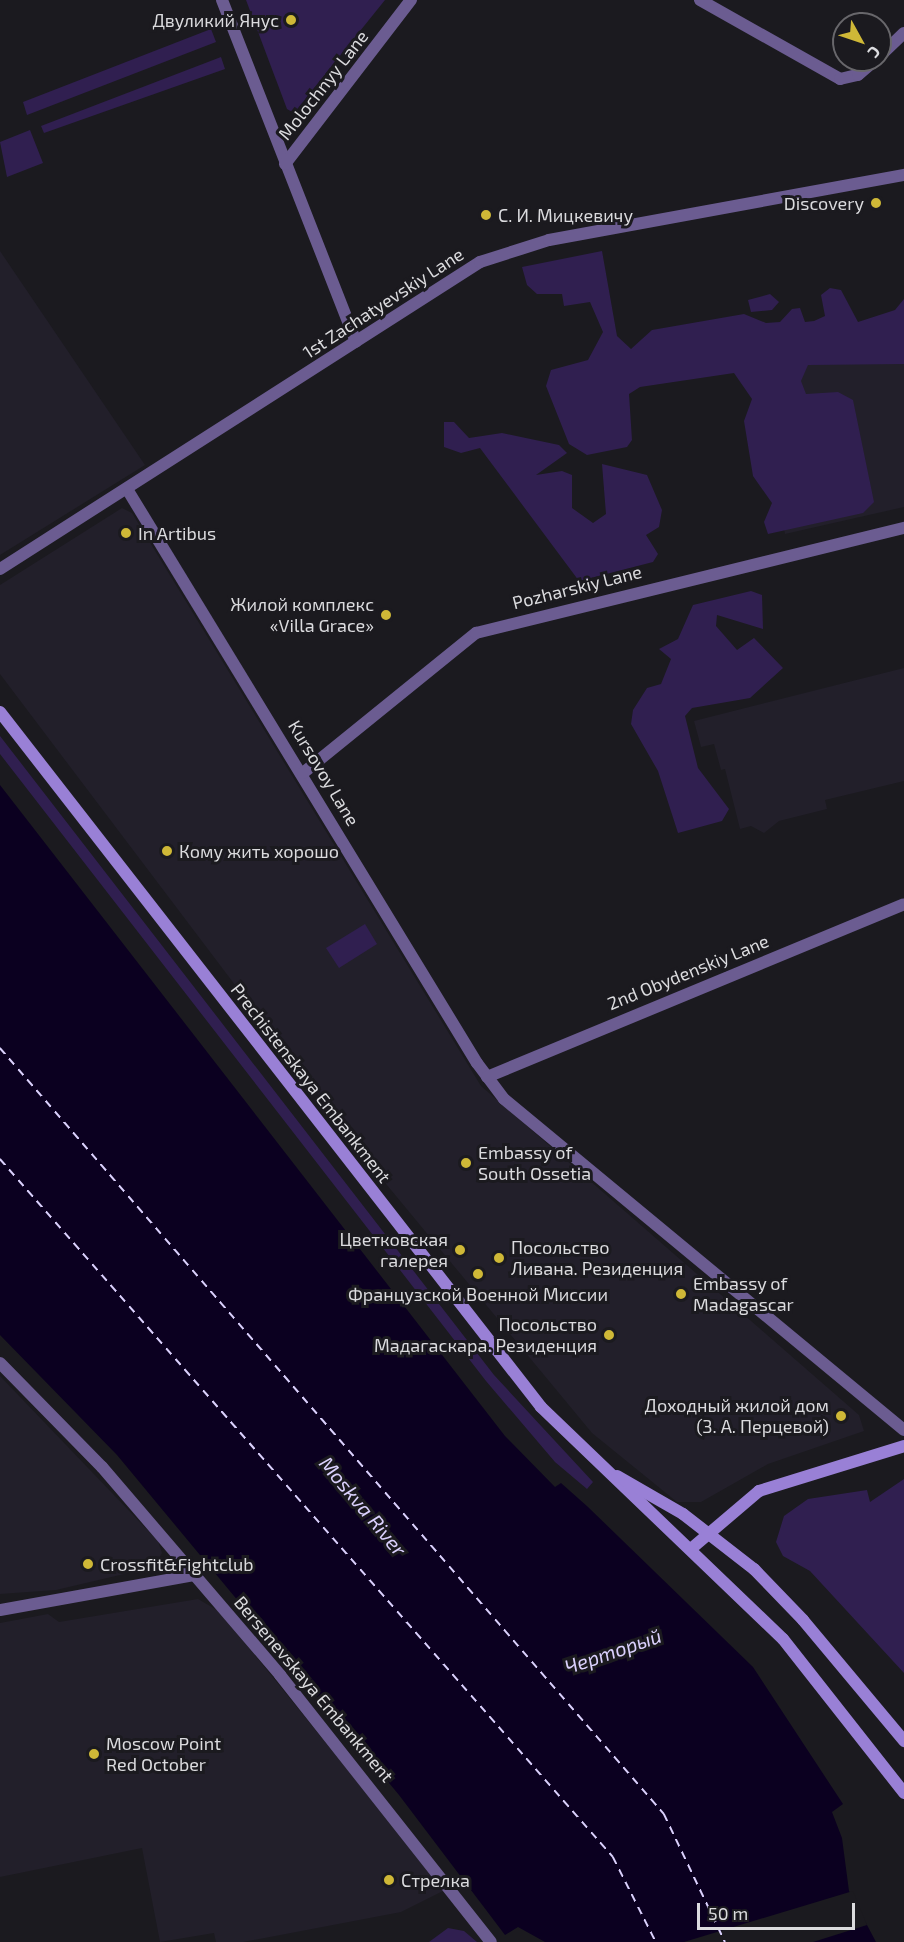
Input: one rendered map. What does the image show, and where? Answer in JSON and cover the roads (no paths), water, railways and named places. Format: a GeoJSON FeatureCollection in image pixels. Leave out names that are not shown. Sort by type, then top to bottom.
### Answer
{"type":"FeatureCollection","features":[{"type":"Feature","properties":{"kind":"main road","name":"Prechistenskaya Embankment"},"geometry":{"type":"LineString","coordinates":[[0,712],[521,1382],[603,1468],[692,1548],[822,1684],[904,1793]]}},
{"type":"Feature","properties":{"kind":"main road"},"geometry":{"type":"LineString","coordinates":[[692,1548],[707,1531],[767,1487],[904,1446]]}},
{"type":"Feature","properties":{"kind":"main road","name":"Prechistenskaya Embankment"},"geometry":{"type":"LineString","coordinates":[[603,1468],[707,1531],[803,1620],[904,1742]]}},
{"type":"Feature","properties":{"kind":"street"},"geometry":{"type":"LineString","coordinates":[[222,0],[356,342]]}},
{"type":"Feature","properties":{"kind":"street","name":"Molochnyy Lane"},"geometry":{"type":"LineString","coordinates":[[285,164],[411,0]]}},
{"type":"Feature","properties":{"kind":"street"},"geometry":{"type":"LineString","coordinates":[[700,0],[840,79],[861,72]]}},
{"type":"Feature","properties":{"kind":"street"},"geometry":{"type":"LineString","coordinates":[[892,44],[904,33]]}},
{"type":"Feature","properties":{"kind":"street","name":"1st Zachatyevskiy Lane"},"geometry":{"type":"LineString","coordinates":[[0,569],[128,489],[453,277],[510,251],[904,175]]}},
{"type":"Feature","properties":{"kind":"street","name":"Kursovoy Lane"},"geometry":{"type":"LineString","coordinates":[[128,489],[487,1077],[515,1109],[904,1430]]}},
{"type":"Feature","properties":{"kind":"street","name":"Pozharskiy Lane"},"geometry":{"type":"LineString","coordinates":[[303,773],[476,633],[904,528]]}},
{"type":"Feature","properties":{"kind":"street","name":"2nd Obydenskiy Lane"},"geometry":{"type":"LineString","coordinates":[[487,1077],[904,904]]}},
{"type":"Feature","properties":{"kind":"street","name":"Bersenevskaya Embankment"},"geometry":{"type":"LineString","coordinates":[[0,1363],[102,1467],[194,1575],[387,1804],[491,1942]]}},
{"type":"Feature","properties":{"kind":"street"},"geometry":{"type":"LineString","coordinates":[[0,1610],[194,1575]]}},
{"type":"Feature","properties":{"kind":"water"},"geometry":{"type":"Polygon","coordinates":[[[0,785],[505,1436],[555,1487],[561,1483],[588,1507],[753,1667],[843,1804],[832,1812],[842,1838],[849,1891],[876,1942],[545,1942],[518,1927],[505,1935],[399,1795],[117,1455],[0,1335],[0,785]]]}},
{"type":"Feature","properties":{"kind":"place","name":"Двуликий Янус"},"geometry":{"type":"Point","coordinates":[291,20]}},
{"type":"Feature","properties":{"kind":"place","name":"Discovery"},"geometry":{"type":"Point","coordinates":[876,203]}},
{"type":"Feature","properties":{"kind":"place","name":"С. И. Мицкевичу"},"geometry":{"type":"Point","coordinates":[486,215]}},
{"type":"Feature","properties":{"kind":"place","name":"In Artibus"},"geometry":{"type":"Point","coordinates":[126,533]}},
{"type":"Feature","properties":{"kind":"place","name":"Жилой комплекс «Villa Grace»"},"geometry":{"type":"Point","coordinates":[386,615]}},
{"type":"Feature","properties":{"kind":"place","name":"Кому жить хорошо"},"geometry":{"type":"Point","coordinates":[167,851]}},
{"type":"Feature","properties":{"kind":"place","name":"Embassy of South Ossetia"},"geometry":{"type":"Point","coordinates":[466,1163]}},
{"type":"Feature","properties":{"kind":"place","name":"Цветковская галерея"},"geometry":{"type":"Point","coordinates":[460,1250]}},
{"type":"Feature","properties":{"kind":"place","name":"Посольство Ливана. Резиденция"},"geometry":{"type":"Point","coordinates":[499,1258]}},
{"type":"Feature","properties":{"kind":"place","name":"Французской Военной Миссии"},"geometry":{"type":"Point","coordinates":[478,1274]}},
{"type":"Feature","properties":{"kind":"place","name":"Embassy of Madagascar"},"geometry":{"type":"Point","coordinates":[681,1294]}},
{"type":"Feature","properties":{"kind":"place","name":"Посольство Мадагаскара. Резиденция"},"geometry":{"type":"Point","coordinates":[609,1335]}},
{"type":"Feature","properties":{"kind":"place","name":"Доходный жилой дом (З. А. Перцевой)"},"geometry":{"type":"Point","coordinates":[841,1416]}},
{"type":"Feature","properties":{"kind":"place","name":"Crossfit&Fightclub"},"geometry":{"type":"Point","coordinates":[88,1564]}},
{"type":"Feature","properties":{"kind":"place","name":"Moscow Point Red October"},"geometry":{"type":"Point","coordinates":[94,1754]}},
{"type":"Feature","properties":{"kind":"place","name":"Стрелка"},"geometry":{"type":"Point","coordinates":[389,1880]}},
{"type":"Feature","properties":{"kind":"water label","name":"Moskva River"},"geometry":{"type":"Point","coordinates":[363,1506]}},
{"type":"Feature","properties":{"kind":"water label","name":"Черторый"},"geometry":{"type":"Point","coordinates":[613,1651]}}]}
